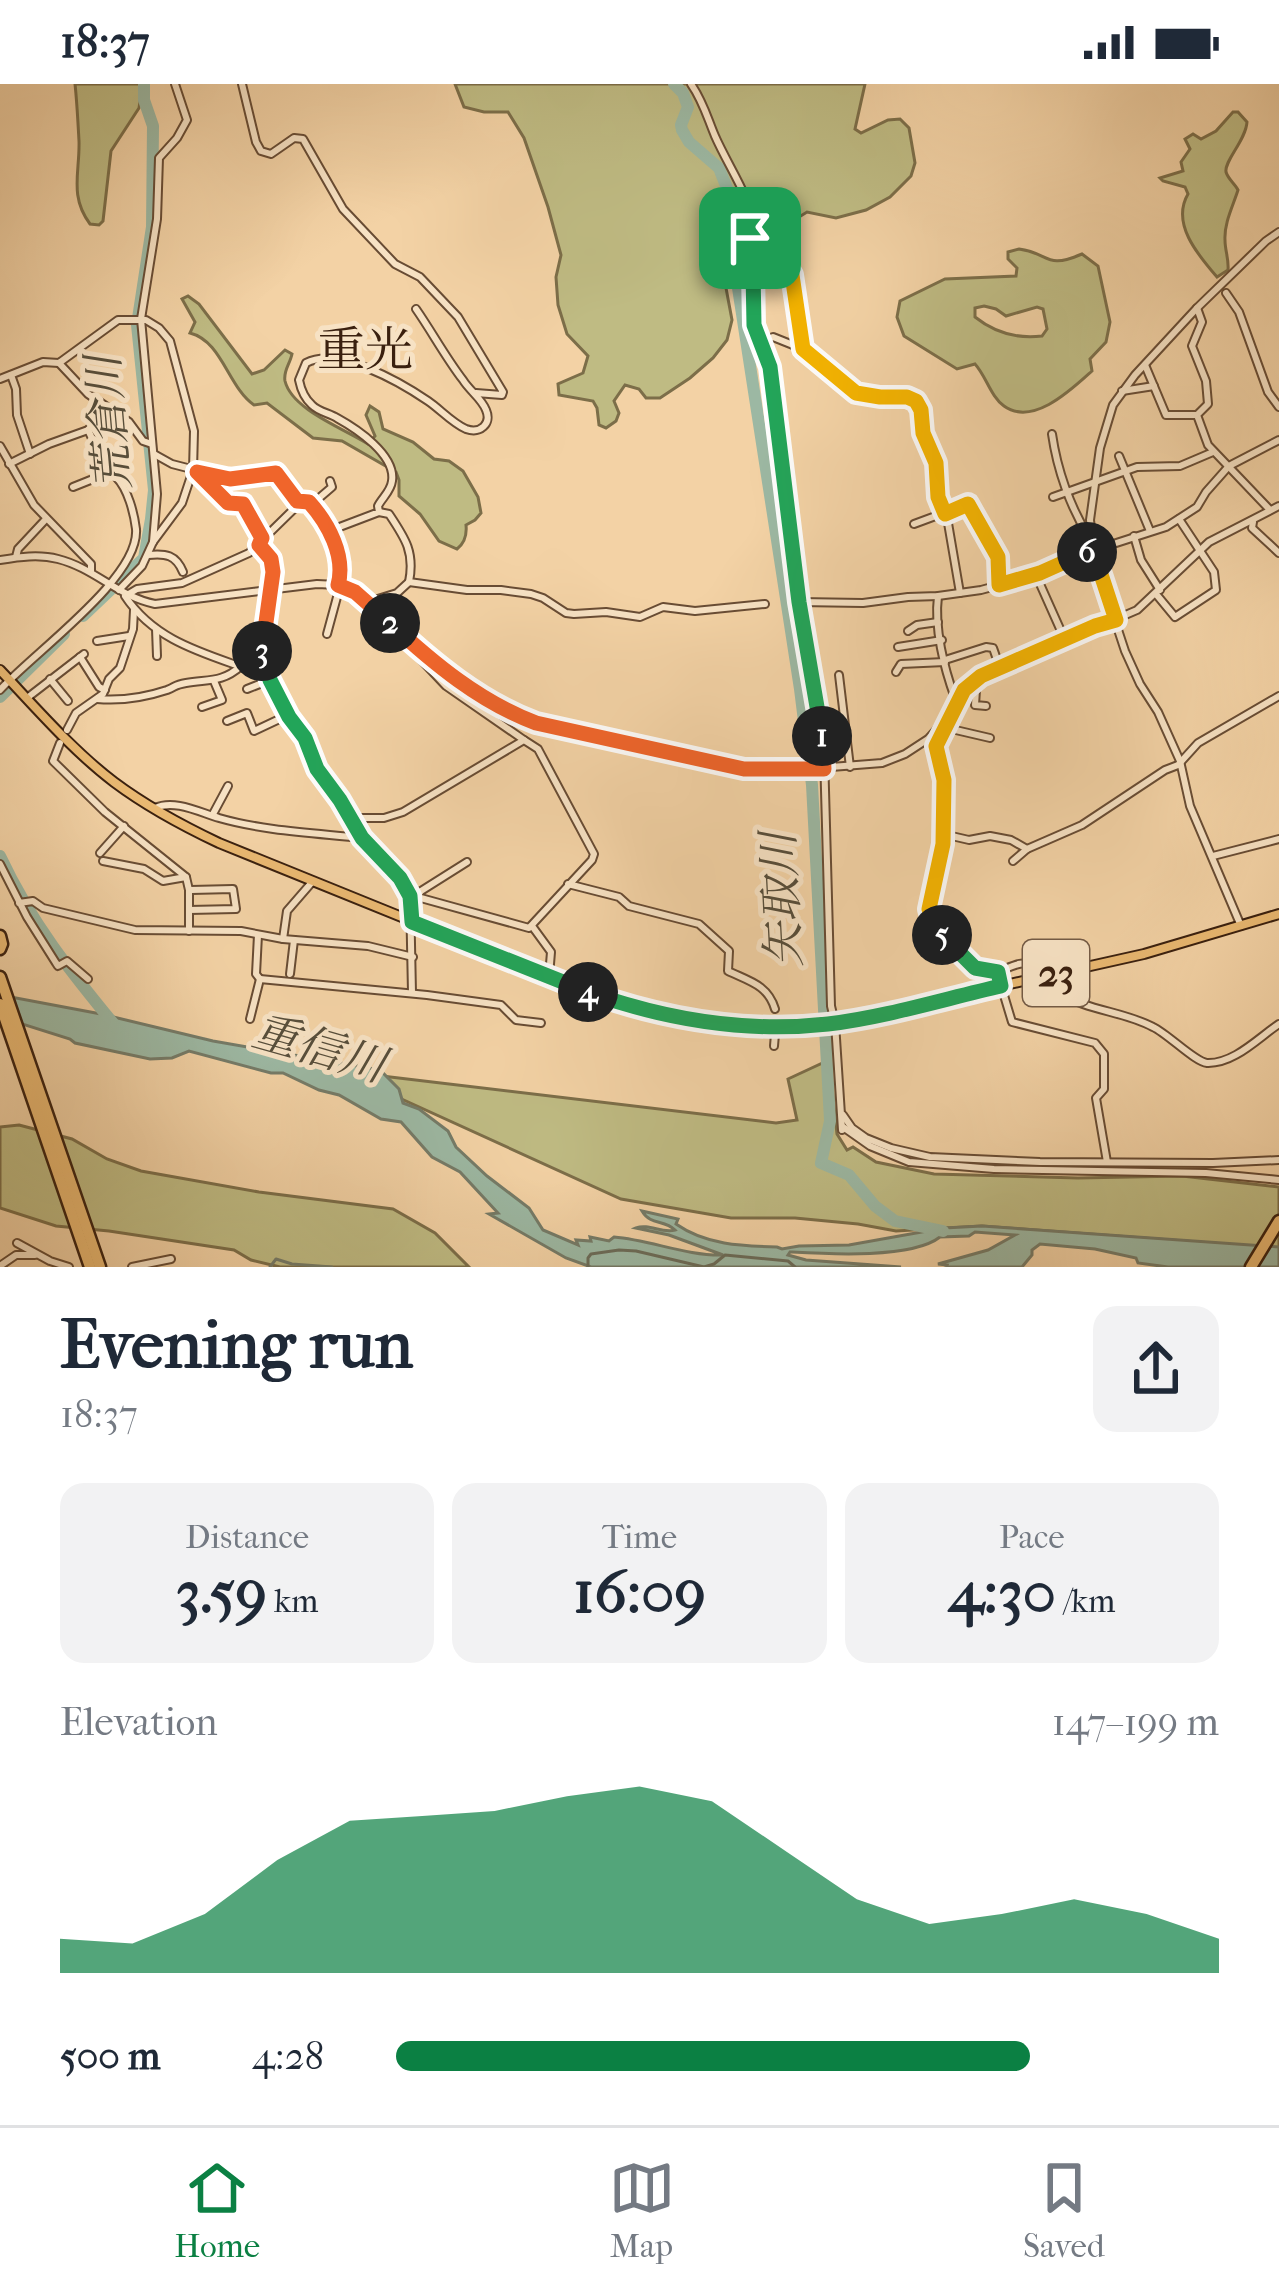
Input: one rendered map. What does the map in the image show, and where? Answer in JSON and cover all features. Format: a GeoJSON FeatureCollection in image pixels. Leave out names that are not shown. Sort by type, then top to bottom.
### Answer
{"type":"FeatureCollection","features":[{"type":"Feature","properties":{"kind":"highway"},"geometry":{"type":"LineString","coordinates":[[0,936],[0,949]]}},
{"type":"Feature","properties":{"kind":"highway"},"geometry":{"type":"LineString","coordinates":[[0,977],[100,1267]]}},
{"type":"Feature","properties":{"kind":"highway"},"geometry":{"type":"LineString","coordinates":[[0,1004],[90,1267]]}},
{"type":"Feature","properties":{"kind":"highway"},"geometry":{"type":"LineString","coordinates":[[1251,1267],[1279,1221]]}},
{"type":"Feature","properties":{"kind":"main road","name":"23"},"geometry":{"type":"LineString","coordinates":[[0,670],[100,770],[201,835],[607,999],[660,1014],[742,1025],[833,1023],[1144,954],[1279,914]]}},
{"type":"Feature","properties":{"kind":"street"},"geometry":{"type":"LineString","coordinates":[[153,542],[158,494],[141,319],[157,219],[159,158],[187,120],[175,84]]}},
{"type":"Feature","properties":{"kind":"street"},"geometry":{"type":"LineString","coordinates":[[242,84],[261,151],[272,154],[294,138],[303,139],[358,227],[401,269],[420,277],[458,316],[503,392],[472,393]]}},
{"type":"Feature","properties":{"kind":"street"},"geometry":{"type":"LineString","coordinates":[[691,84],[740,182],[756,232],[792,275],[803,349]]}},
{"type":"Feature","properties":{"kind":"street"},"geometry":{"type":"LineString","coordinates":[[756,232],[748,244],[754,325],[770,367],[799,602],[821,730],[831,1006],[842,1128],[886,1155],[921,1163],[1279,1180]]}},
{"type":"Feature","properties":{"kind":"street"},"geometry":{"type":"LineString","coordinates":[[1092,545],[1094,484],[1107,420],[1122,392],[1199,306],[1279,232]]}},
{"type":"Feature","properties":{"kind":"street"},"geometry":{"type":"LineString","coordinates":[[1228,279],[1226,293],[1239,312],[1268,392],[1279,407]]}},
{"type":"Feature","properties":{"kind":"street"},"geometry":{"type":"LineString","coordinates":[[1199,306],[1226,293]]}},
{"type":"Feature","properties":{"kind":"street"},"geometry":{"type":"LineString","coordinates":[[1145,365],[1166,415],[1196,415],[1208,404],[1206,381],[1192,346],[1202,322],[1199,306]]}},
{"type":"Feature","properties":{"kind":"street"},"geometry":{"type":"LineString","coordinates":[[379,512],[392,484],[388,463],[364,436],[304,396],[298,380],[306,363],[332,358],[376,372],[470,430],[483,428],[488,414],[416,309]]}},
{"type":"Feature","properties":{"kind":"street"},"geometry":{"type":"LineString","coordinates":[[0,379],[43,362],[58,363],[118,320],[141,319],[160,328],[174,350],[194,431],[195,471],[182,503],[142,566],[0,690]]}},
{"type":"Feature","properties":{"kind":"street"},"geometry":{"type":"LineString","coordinates":[[765,350],[766,340],[772,337],[803,349],[856,393],[916,401],[936,463],[938,497],[955,552],[960,593]]}},
{"type":"Feature","properties":{"kind":"street"},"geometry":{"type":"LineString","coordinates":[[58,363],[106,409],[129,422],[163,461],[230,479],[276,473],[300,503],[311,505],[329,531],[340,568],[327,634]]}},
{"type":"Feature","properties":{"kind":"street"},"geometry":{"type":"LineString","coordinates":[[11,375],[16,415],[30,454]]}},
{"type":"Feature","properties":{"kind":"street"},"geometry":{"type":"LineString","coordinates":[[1122,392],[1154,386]]}},
{"type":"Feature","properties":{"kind":"street"},"geometry":{"type":"LineString","coordinates":[[9,464],[88,430],[106,409]]}},
{"type":"Feature","properties":{"kind":"street"},"geometry":{"type":"LineString","coordinates":[[1196,415],[1208,445],[1270,510]]}},
{"type":"Feature","properties":{"kind":"street"},"geometry":{"type":"LineString","coordinates":[[88,430],[110,473],[121,484],[135,521],[134,552],[118,589]]}},
{"type":"Feature","properties":{"kind":"street"},"geometry":{"type":"LineString","coordinates":[[1052,434],[1055,455],[1092,545],[1132,670],[1180,761],[1190,806],[1241,926]]}},
{"type":"Feature","properties":{"kind":"street"},"geometry":{"type":"LineString","coordinates":[[799,602],[863,603],[938,596],[1036,574],[1092,545],[1179,519],[1197,507],[1229,466],[1279,440]]}},
{"type":"Feature","properties":{"kind":"street"},"geometry":{"type":"LineString","coordinates":[[0,446],[26,494],[91,564],[90,572]]}},
{"type":"Feature","properties":{"kind":"street"},"geometry":{"type":"LineString","coordinates":[[1052,497],[1125,471],[1150,465],[1180,466],[1214,452]]}},
{"type":"Feature","properties":{"kind":"street"},"geometry":{"type":"LineString","coordinates":[[1119,456],[1150,531]]}},
{"type":"Feature","properties":{"kind":"street"},"geometry":{"type":"LineString","coordinates":[[195,471],[228,503],[243,504],[273,564],[262,655],[288,715],[362,838],[413,896],[412,993]]}},
{"type":"Feature","properties":{"kind":"street"},"geometry":{"type":"LineString","coordinates":[[73,487],[110,473]]}},
{"type":"Feature","properties":{"kind":"street"},"geometry":{"type":"LineString","coordinates":[[311,505],[332,487],[330,481]]}},
{"type":"Feature","properties":{"kind":"street"},"geometry":{"type":"LineString","coordinates":[[118,589],[182,584],[199,578],[261,542],[300,503]]}},
{"type":"Feature","properties":{"kind":"street"},"geometry":{"type":"LineString","coordinates":[[914,524],[968,504],[998,557],[999,585]]}},
{"type":"Feature","properties":{"kind":"street"},"geometry":{"type":"LineString","coordinates":[[119,506],[131,507]]}},
{"type":"Feature","properties":{"kind":"street"},"geometry":{"type":"LineString","coordinates":[[0,560],[56,558],[146,602],[339,585],[368,602],[470,689],[536,723],[744,769],[850,768],[882,764],[917,747],[938,730],[955,699],[981,676],[1137,610],[1198,550],[1279,506]]}},
{"type":"Feature","properties":{"kind":"street"},"geometry":{"type":"LineString","coordinates":[[329,531],[379,512],[389,514],[409,548],[409,582],[397,593],[368,602]]}},
{"type":"Feature","properties":{"kind":"street"},"geometry":{"type":"LineString","coordinates":[[1254,518],[1252,528],[1279,553]]}},
{"type":"Feature","properties":{"kind":"street"},"geometry":{"type":"LineString","coordinates":[[16,557],[46,519]]}},
{"type":"Feature","properties":{"kind":"street"},"geometry":{"type":"LineString","coordinates":[[1134,536],[1141,560],[1174,617],[1216,590],[1214,572],[1179,519]]}},
{"type":"Feature","properties":{"kind":"street"},"geometry":{"type":"LineString","coordinates":[[135,521],[154,527]]}},
{"type":"Feature","properties":{"kind":"street"},"geometry":{"type":"LineString","coordinates":[[148,555],[172,556],[183,572]]}},
{"type":"Feature","properties":{"kind":"street"},"geometry":{"type":"LineString","coordinates":[[1036,574],[1065,640]]}},
{"type":"Feature","properties":{"kind":"street"},"geometry":{"type":"LineString","coordinates":[[409,582],[531,594],[574,614],[640,617],[664,607],[695,611],[765,604]]}},
{"type":"Feature","properties":{"kind":"street"},"geometry":{"type":"LineString","coordinates":[[118,589],[156,629],[189,650],[270,678]]}},
{"type":"Feature","properties":{"kind":"street"},"geometry":{"type":"LineString","coordinates":[[938,596],[946,675],[955,699]]}},
{"type":"Feature","properties":{"kind":"street"},"geometry":{"type":"LineString","coordinates":[[67,730],[76,713],[98,699],[122,663],[134,610]]}},
{"type":"Feature","properties":{"kind":"street"},"geometry":{"type":"LineString","coordinates":[[908,631],[939,622]]}},
{"type":"Feature","properties":{"kind":"street"},"geometry":{"type":"LineString","coordinates":[[394,627],[446,686],[543,756],[594,854],[526,928],[413,896]]}},
{"type":"Feature","properties":{"kind":"street"},"geometry":{"type":"LineString","coordinates":[[156,629],[157,656]]}},
{"type":"Feature","properties":{"kind":"street"},"geometry":{"type":"LineString","coordinates":[[97,641],[131,636]]}},
{"type":"Feature","properties":{"kind":"street"},"geometry":{"type":"LineString","coordinates":[[898,647],[942,640]]}},
{"type":"Feature","properties":{"kind":"street"},"geometry":{"type":"LineString","coordinates":[[896,672],[902,664],[945,661],[986,647],[993,648],[1000,668]]}},
{"type":"Feature","properties":{"kind":"street"},"geometry":{"type":"LineString","coordinates":[[26,697],[82,656],[105,690]]}},
{"type":"Feature","properties":{"kind":"street"},"geometry":{"type":"LineString","coordinates":[[98,699],[117,700],[189,682],[214,681],[241,666]]}},
{"type":"Feature","properties":{"kind":"street"},"geometry":{"type":"LineString","coordinates":[[839,675],[850,768]]}},
{"type":"Feature","properties":{"kind":"street"},"geometry":{"type":"LineString","coordinates":[[247,689],[270,678]]}},
{"type":"Feature","properties":{"kind":"street"},"geometry":{"type":"LineString","coordinates":[[50,679],[68,701]]}},
{"type":"Feature","properties":{"kind":"street"},"geometry":{"type":"LineString","coordinates":[[202,707],[222,700],[214,681]]}},
{"type":"Feature","properties":{"kind":"street"},"geometry":{"type":"LineString","coordinates":[[966,688],[976,690],[975,705],[986,706]]}},
{"type":"Feature","properties":{"kind":"street"},"geometry":{"type":"LineString","coordinates":[[966,688],[936,746],[944,780],[944,834],[930,904],[932,921],[957,952],[975,968],[998,972],[1029,963],[1058,992],[1100,1011],[1150,1025],[1208,1063],[1245,1049],[1279,1024]]}},
{"type":"Feature","properties":{"kind":"street"},"geometry":{"type":"LineString","coordinates":[[1012,861],[1027,849],[1082,825],[1180,761],[1198,742],[1276,698],[1279,712]]}},
{"type":"Feature","properties":{"kind":"street"},"geometry":{"type":"LineString","coordinates":[[226,721],[247,713],[254,731],[288,715]]}},
{"type":"Feature","properties":{"kind":"street"},"geometry":{"type":"LineString","coordinates":[[946,727],[990,738]]}},
{"type":"Feature","properties":{"kind":"street"},"geometry":{"type":"LineString","coordinates":[[351,818],[384,818],[403,812],[524,740]]}},
{"type":"Feature","properties":{"kind":"street"},"geometry":{"type":"LineString","coordinates":[[60,743],[53,761],[105,812],[186,877],[189,931]]}},
{"type":"Feature","properties":{"kind":"street"},"geometry":{"type":"LineString","coordinates":[[212,815],[229,786]]}},
{"type":"Feature","properties":{"kind":"street"},"geometry":{"type":"LineString","coordinates":[[154,808],[162,804],[192,808],[243,823],[362,838]]}},
{"type":"Feature","properties":{"kind":"street"},"geometry":{"type":"LineString","coordinates":[[124,826],[102,857],[144,869],[163,881],[186,877]]}},
{"type":"Feature","properties":{"kind":"street"},"geometry":{"type":"LineString","coordinates":[[301,846],[303,831]]}},
{"type":"Feature","properties":{"kind":"street"},"geometry":{"type":"LineString","coordinates":[[944,834],[969,841],[990,836],[1027,849]]}},
{"type":"Feature","properties":{"kind":"street"},"geometry":{"type":"LineString","coordinates":[[1211,856],[1279,839]]}},
{"type":"Feature","properties":{"kind":"street"},"geometry":{"type":"LineString","coordinates":[[413,896],[467,862]]}},
{"type":"Feature","properties":{"kind":"street"},"geometry":{"type":"LineString","coordinates":[[0,864],[56,963],[88,979]]}},
{"type":"Feature","properties":{"kind":"street"},"geometry":{"type":"LineString","coordinates":[[283,939],[286,911],[314,881]]}},
{"type":"Feature","properties":{"kind":"street"},"geometry":{"type":"LineString","coordinates":[[568,884],[699,924],[729,951],[728,971],[764,988],[775,1010]]}},
{"type":"Feature","properties":{"kind":"street"},"geometry":{"type":"LineString","coordinates":[[189,890],[233,889],[236,900],[236,909],[189,910]]}},
{"type":"Feature","properties":{"kind":"street"},"geometry":{"type":"LineString","coordinates":[[21,902],[135,930],[241,931],[368,946],[413,957]]}},
{"type":"Feature","properties":{"kind":"street"},"geometry":{"type":"LineString","coordinates":[[532,926],[551,952],[549,976]]}},
{"type":"Feature","properties":{"kind":"street"},"geometry":{"type":"LineString","coordinates":[[258,935],[256,974],[260,979],[501,1005],[516,1020],[541,1023]]}},
{"type":"Feature","properties":{"kind":"street"},"geometry":{"type":"LineString","coordinates":[[290,974],[294,940]]}},
{"type":"Feature","properties":{"kind":"street"},"geometry":{"type":"LineString","coordinates":[[998,972],[1012,1022],[1095,1043],[1104,1054],[1104,1089],[1096,1098],[1107,1162]]}},
{"type":"Feature","properties":{"kind":"street"},"geometry":{"type":"LineString","coordinates":[[250,1019],[260,979]]}},
{"type":"Feature","properties":{"kind":"street"},"geometry":{"type":"LineString","coordinates":[[775,1046],[776,1034]]}},
{"type":"Feature","properties":{"kind":"street"},"geometry":{"type":"LineString","coordinates":[[843,1115],[866,1138],[930,1157],[1028,1162],[1279,1160]]}},
{"type":"Feature","properties":{"kind":"street"},"geometry":{"type":"LineString","coordinates":[[17,1243],[51,1264],[69,1267]]}},
{"type":"Feature","properties":{"kind":"street"},"geometry":{"type":"LineString","coordinates":[[0,1253],[39,1255]]}},
{"type":"Feature","properties":{"kind":"street"},"geometry":{"type":"LineString","coordinates":[[0,1266],[16,1255]]}},
{"type":"Feature","properties":{"kind":"street"},"geometry":{"type":"LineString","coordinates":[[132,1267],[171,1259]]}},
{"type":"Feature","properties":{"kind":"shaded area"},"geometry":{"type":"Polygon","coordinates":[[[75,84],[143,84],[139,108],[111,151],[99,225],[90,224],[78,194],[75,84]]]}},
{"type":"Feature","properties":{"kind":"shaded area"},"geometry":{"type":"Polygon","coordinates":[[[455,84],[865,84],[855,129],[861,133],[900,119],[909,128],[915,163],[911,176],[890,197],[866,210],[836,218],[807,212],[783,227],[724,234],[717,240],[732,320],[727,340],[690,378],[660,398],[646,398],[639,389],[625,385],[614,401],[619,413],[616,421],[606,428],[599,425],[593,401],[559,395],[558,384],[583,373],[588,356],[567,334],[558,305],[556,277],[561,255],[524,138],[508,112],[464,107],[455,84]]]}},
{"type":"Feature","properties":{"kind":"shaded area"},"geometry":{"type":"Polygon","coordinates":[[[1233,112],[1247,122],[1226,167],[1238,190],[1225,234],[1228,270],[1217,277],[1184,227],[1185,187],[1160,178],[1183,171],[1181,162],[1190,149],[1185,139],[1193,134],[1201,139],[1216,131],[1233,112]]]}},
{"type":"Feature","properties":{"kind":"shaded area"},"geometry":{"type":"Polygon","coordinates":[[[1019,249],[1054,261],[1082,254],[1098,266],[1110,322],[1106,342],[1090,359],[1092,371],[1051,403],[1027,412],[999,402],[975,364],[957,369],[904,336],[897,317],[900,301],[945,279],[1016,276],[1008,252],[1019,249]],[[975,308],[975,317],[1015,336],[1042,336],[1047,329],[1043,309],[1006,316],[996,309],[975,308]]]}},
{"type":"Feature","properties":{"kind":"shaded area"},"geometry":{"type":"Polygon","coordinates":[[[188,296],[252,374],[264,370],[285,350],[292,354],[285,377],[290,391],[320,418],[368,444],[375,436],[366,415],[370,406],[379,412],[383,429],[463,471],[481,513],[466,525],[460,547],[439,541],[420,514],[399,496],[396,472],[342,441],[313,438],[267,403],[254,405],[245,397],[210,345],[190,333],[195,322],[182,299],[188,296]]]}},
{"type":"Feature","properties":{"kind":"shaded area"},"geometry":{"type":"Polygon","coordinates":[[[829,1060],[837,1134],[847,1150],[853,1147],[876,1162],[934,1174],[1182,1176],[1279,1187],[1279,1248],[982,1226],[896,1231],[795,1218],[731,1218],[621,1199],[340,1071],[776,1123],[797,1120],[788,1079],[829,1060]]]}},
{"type":"Feature","properties":{"kind":"shaded area"},"geometry":{"type":"Polygon","coordinates":[[[19,1125],[72,1139],[141,1171],[393,1209],[435,1233],[469,1267],[280,1267],[234,1250],[56,1226],[0,1208],[0,1127],[19,1125]]]}},
{"type":"Feature","properties":{"kind":"water"},"geometry":{"type":"Polygon","coordinates":[[[0,995],[213,1041],[380,1070],[399,1089],[403,1103],[448,1131],[456,1147],[529,1208],[543,1230],[578,1245],[576,1240],[614,1237],[723,1255],[636,1228],[675,1230],[642,1211],[678,1219],[676,1224],[687,1231],[712,1240],[782,1249],[849,1245],[982,1226],[1279,1247],[1279,1267],[1168,1267],[1095,1249],[1040,1244],[1022,1267],[938,1264],[988,1250],[1015,1235],[975,1232],[890,1252],[788,1255],[901,1267],[591,1267],[489,1214],[498,1213],[460,1172],[432,1157],[401,1122],[381,1119],[339,1095],[283,1073],[189,1051],[150,1059],[75,1043],[0,1017],[0,995]]]}},
{"type":"Feature","properties":{"kind":"waterway","name":"荒倉川"},"geometry":{"type":"LineString","coordinates":[[83,616],[144,558],[151,519],[154,490],[137,325],[152,227],[153,126],[144,84]]}},
{"type":"Feature","properties":{"kind":"waterway","name":"矢取川"},"geometry":{"type":"LineString","coordinates":[[674,84],[688,107],[682,130],[719,168],[738,216],[736,275],[812,785],[830,1121],[821,1163],[849,1175],[895,1221],[943,1231]]}},
{"type":"Feature","properties":{"kind":"waterway","name":"荒倉川"},"geometry":{"type":"LineString","coordinates":[[0,697],[64,634]]}},
{"type":"Feature","properties":{"kind":"waterway","name":"荒倉川"},"geometry":{"type":"LineString","coordinates":[[0,856],[39,925],[117,1028]]}},
{"type":"Feature","properties":{"kind":"waterway"},"geometry":{"type":"LineString","coordinates":[[270,1267],[276,1259],[332,1267]]}},
{"type":"Feature","properties":{"kind":"district","name":"重光"},"geometry":{"type":"Point","coordinates":[365,350]}},
{"type":"Feature","properties":{"kind":"route"},"geometry":{"type":"LineString","coordinates":[[756,232],[792,275],[803,349],[856,393],[916,401],[936,463],[938,497],[945,514],[968,504],[998,557],[999,585],[1093,550],[1116,620],[981,676],[964,690],[936,746],[945,797],[943,844],[929,909],[932,921],[975,968],[998,972],[1001,986],[836,1023],[784,1027],[637,1008],[412,922],[410,896],[400,878],[362,838],[317,769],[302,731],[288,715],[269,676],[261,644],[273,564],[259,545],[262,538],[243,504],[228,503],[197,472],[230,479],[276,473],[297,501],[309,502],[323,518],[340,568],[338,585],[365,600],[470,689],[517,716],[744,769],[824,769],[770,367],[754,325],[750,238],[756,232]]}},
{"type":"Feature","properties":{"kind":"water label","name":"重信川"},"geometry":{"type":"Point","coordinates":[319,1049]}}]}
